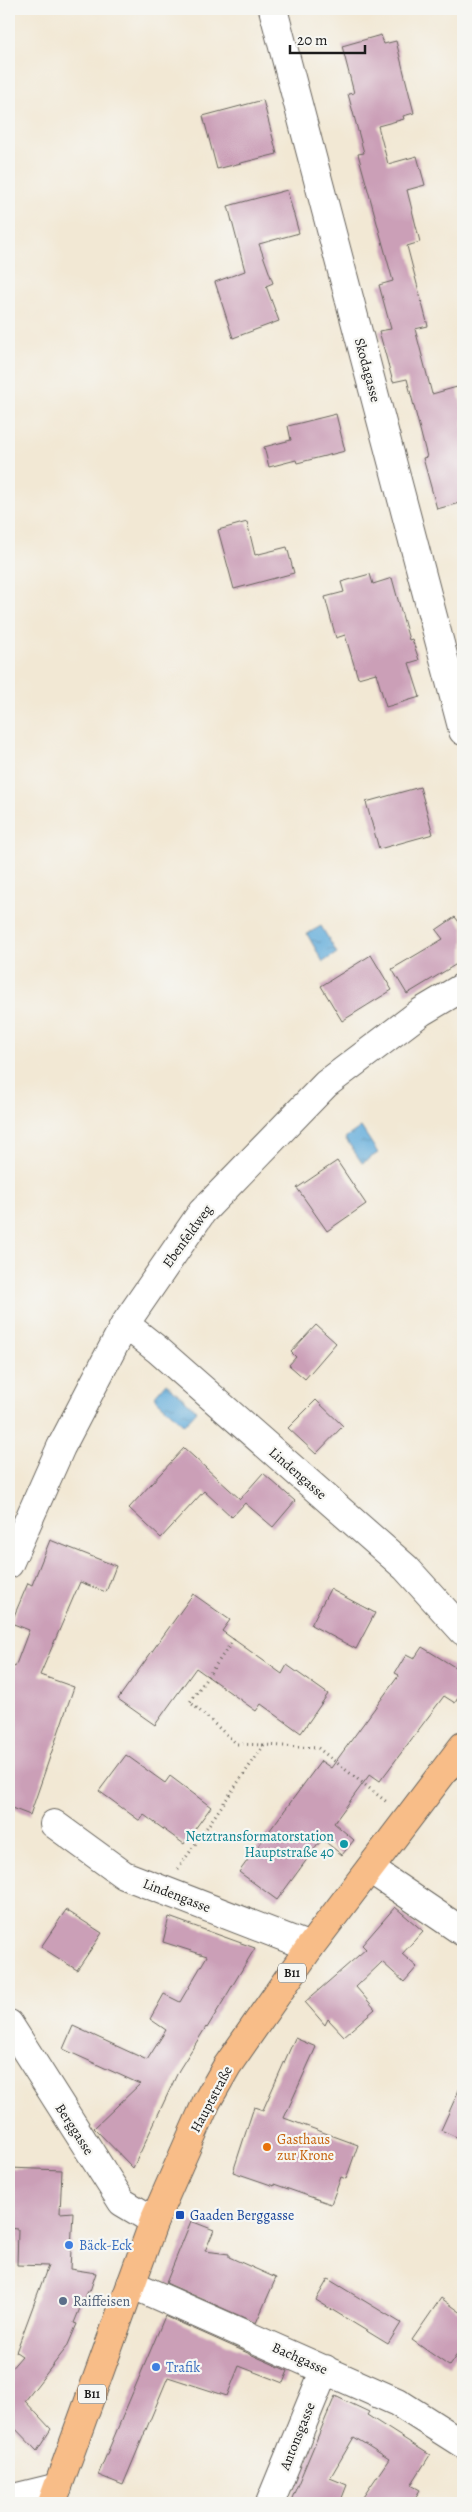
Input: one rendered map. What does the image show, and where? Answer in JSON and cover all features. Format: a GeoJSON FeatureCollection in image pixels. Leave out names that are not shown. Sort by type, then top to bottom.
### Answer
{"type":"FeatureCollection","features":[{"type":"Feature","properties":{"kind":"main road","name":"Hauptstraße"},"geometry":{"type":"LineString","coordinates":[[55,2495],[154,2221],[206,2101],[227,2066],[310,1947],[463,1746]]}},
{"type":"Feature","properties":{"kind":"street","name":"Skodagasse"},"geometry":{"type":"LineString","coordinates":[[273,9],[463,731]]}},
{"type":"Feature","properties":{"kind":"street","name":"Ebenfeldweg"},"geometry":{"type":"LineString","coordinates":[[9,1564],[61,1447],[125,1324],[202,1212],[326,1084],[421,1012],[463,987]]}},
{"type":"Feature","properties":{"kind":"street","name":"Lindengasse"},"geometry":{"type":"LineString","coordinates":[[125,1324],[166,1356],[406,1568],[463,1631]]}},
{"type":"Feature","properties":{"kind":"street","name":"Lindengasse"},"geometry":{"type":"LineString","coordinates":[[54,1824],[124,1875],[310,1947]]}},
{"type":"Feature","properties":{"kind":"street"},"geometry":{"type":"LineString","coordinates":[[370,1869],[463,1932]]}},
{"type":"Feature","properties":{"kind":"street","name":"Berggasse"},"geometry":{"type":"LineString","coordinates":[[9,2024],[122,2202],[154,2221]]}},
{"type":"Feature","properties":{"kind":"street","name":"Bachgasse"},"geometry":{"type":"LineString","coordinates":[[131,2284],[397,2402],[463,2444]]}},
{"type":"Feature","properties":{"kind":"street","name":"Antonsgasse"},"geometry":{"type":"LineString","coordinates":[[270,2503],[325,2369]]}},
{"type":"Feature","properties":{"kind":"street"},"geometry":{"type":"LineString","coordinates":[[9,2499],[55,2495]]}},
{"type":"Feature","properties":{"kind":"path"},"geometry":{"type":"LineString","coordinates":[[234,1639],[190,1702],[237,1744],[318,1748],[408,1819]]}},
{"type":"Feature","properties":{"kind":"path"},"geometry":{"type":"LineString","coordinates":[[163,1890],[264,1745]]}},
{"type":"Feature","properties":{"kind":"water"},"geometry":{"type":"Polygon","coordinates":[[[321,926],[337,953],[323,962],[307,934],[321,926]]]}},
{"type":"Feature","properties":{"kind":"water"},"geometry":{"type":"Polygon","coordinates":[[[361,1127],[378,1153],[362,1163],[345,1138],[361,1127]]]}},
{"type":"Feature","properties":{"kind":"water"},"geometry":{"type":"Polygon","coordinates":[[[166,1383],[197,1411],[184,1425],[154,1397],[166,1383]]]}},
{"type":"Feature","properties":{"kind":"building"},"geometry":{"type":"Polygon","coordinates":[[[381,35],[384,44],[396,41],[414,113],[403,116],[404,119],[378,126],[388,164],[417,156],[425,185],[407,190],[420,242],[407,246],[428,326],[415,329],[432,394],[457,387],[463,412],[463,502],[437,509],[423,458],[427,457],[407,379],[393,382],[379,331],[391,329],[379,285],[393,281],[358,154],[364,153],[348,94],[354,93],[342,46],[381,35]]]}},
{"type":"Feature","properties":{"kind":"building"},"geometry":{"type":"Polygon","coordinates":[[[263,100],[277,154],[217,169],[203,116],[263,100]]]}},
{"type":"Feature","properties":{"kind":"building"},"geometry":{"type":"Polygon","coordinates":[[[287,190],[299,233],[259,244],[273,283],[266,286],[279,321],[233,338],[215,282],[245,271],[228,206],[287,190]]]}},
{"type":"Feature","properties":{"kind":"building"},"geometry":{"type":"Polygon","coordinates":[[[336,414],[345,451],[297,463],[296,460],[269,467],[264,447],[291,440],[288,426],[336,414]]]}},
{"type":"Feature","properties":{"kind":"building"},"geometry":{"type":"Polygon","coordinates":[[[247,522],[255,555],[287,547],[294,573],[234,589],[218,530],[247,522]]]}},
{"type":"Feature","properties":{"kind":"building"},"geometry":{"type":"Polygon","coordinates":[[[370,574],[373,584],[392,578],[409,640],[412,639],[419,660],[409,663],[420,697],[386,707],[376,673],[358,678],[345,635],[336,638],[325,597],[344,592],[341,582],[370,574]]]}},
{"type":"Feature","properties":{"kind":"building"},"geometry":{"type":"Polygon","coordinates":[[[420,787],[433,834],[379,849],[366,802],[420,787]]]}},
{"type":"Feature","properties":{"kind":"building"},"geometry":{"type":"Polygon","coordinates":[[[455,917],[463,927],[463,966],[460,962],[407,994],[392,969],[443,939],[436,930],[455,917]]]}},
{"type":"Feature","properties":{"kind":"building"},"geometry":{"type":"Polygon","coordinates":[[[371,955],[392,990],[342,1021],[321,986],[371,955]]]}},
{"type":"Feature","properties":{"kind":"building"},"geometry":{"type":"Polygon","coordinates":[[[337,1161],[366,1204],[327,1231],[297,1188],[337,1161]]]}},
{"type":"Feature","properties":{"kind":"building"},"geometry":{"type":"Polygon","coordinates":[[[316,1325],[336,1343],[305,1379],[289,1365],[296,1357],[291,1352],[316,1325]]]}},
{"type":"Feature","properties":{"kind":"building"},"geometry":{"type":"Polygon","coordinates":[[[316,1400],[343,1426],[316,1454],[288,1428],[316,1400]]]}},
{"type":"Feature","properties":{"kind":"building"},"geometry":{"type":"Polygon","coordinates":[[[184,1448],[240,1499],[263,1473],[295,1501],[273,1527],[245,1503],[232,1517],[204,1491],[161,1538],[129,1508],[184,1448]]]}},
{"type":"Feature","properties":{"kind":"building"},"geometry":{"type":"Polygon","coordinates":[[[50,1540],[116,1566],[106,1592],[80,1582],[40,1675],[74,1687],[30,1815],[9,1807],[9,1664],[15,1667],[29,1630],[11,1623],[28,1583],[32,1585],[50,1540]]]}},
{"type":"Feature","properties":{"kind":"building"},"geometry":{"type":"Polygon","coordinates":[[[330,1589],[375,1613],[356,1649],[311,1625],[330,1589]]]}},
{"type":"Feature","properties":{"kind":"building"},"geometry":{"type":"Polygon","coordinates":[[[193,1594],[230,1620],[222,1631],[282,1674],[287,1665],[328,1694],[301,1733],[261,1704],[256,1711],[196,1668],[155,1725],[118,1699],[193,1594]]]}},
{"type":"Feature","properties":{"kind":"building"},"geometry":{"type":"Polygon","coordinates":[[[422,1647],[463,1672],[463,1689],[455,1703],[444,1696],[380,1781],[370,1774],[334,1823],[354,1840],[342,1855],[322,1839],[277,1900],[239,1872],[321,1761],[331,1768],[399,1675],[395,1673],[406,1655],[414,1659],[422,1647]]]}},
{"type":"Feature","properties":{"kind":"building"},"geometry":{"type":"Polygon","coordinates":[[[126,1755],[165,1783],[170,1776],[211,1807],[184,1844],[144,1815],[140,1821],[99,1791],[126,1755]]]}},
{"type":"Feature","properties":{"kind":"building"},"geometry":{"type":"Polygon","coordinates":[[[395,1907],[423,1931],[402,1954],[417,1967],[404,1982],[382,1962],[356,1987],[375,2009],[344,2036],[328,2019],[325,2025],[305,2002],[366,1949],[362,1945],[395,1907]]]}},
{"type":"Feature","properties":{"kind":"building"},"geometry":{"type":"Polygon","coordinates":[[[66,1910],[102,1933],[77,1970],[41,1947],[66,1910]]]}},
{"type":"Feature","properties":{"kind":"building"},"geometry":{"type":"Polygon","coordinates":[[[169,1917],[255,1948],[207,2028],[179,2070],[133,2168],[94,2128],[140,2084],[63,2049],[73,2026],[147,2060],[166,2030],[150,2019],[164,1994],[180,2002],[207,1956],[163,1942],[169,1917]]]}},
{"type":"Feature","properties":{"kind":"building"},"geometry":{"type":"Polygon","coordinates":[[[295,2038],[316,2047],[284,2118],[358,2145],[346,2179],[341,2177],[331,2204],[233,2172],[254,2107],[263,2110],[295,2038]]]}},
{"type":"Feature","properties":{"kind":"building"},"geometry":{"type":"Polygon","coordinates":[[[463,2081],[463,2140],[441,2130],[463,2081]]]}},
{"type":"Feature","properties":{"kind":"building"},"geometry":{"type":"Polygon","coordinates":[[[9,2168],[62,2170],[60,2213],[73,2212],[70,2269],[96,2273],[90,2291],[87,2291],[74,2323],[77,2324],[67,2347],[25,2401],[51,2429],[37,2451],[9,2422],[9,2371],[22,2356],[16,2352],[48,2266],[17,2265],[18,2229],[9,2228],[9,2168]]]}},
{"type":"Feature","properties":{"kind":"building"},"geometry":{"type":"Polygon","coordinates":[[[191,2221],[214,2230],[205,2251],[229,2254],[229,2257],[276,2278],[256,2323],[166,2283],[191,2221]]]}},
{"type":"Feature","properties":{"kind":"building"},"geometry":{"type":"Polygon","coordinates":[[[328,2279],[401,2323],[388,2344],[316,2300],[328,2279]]]}},
{"type":"Feature","properties":{"kind":"building"},"geometry":{"type":"Polygon","coordinates":[[[441,2298],[463,2314],[463,2346],[449,2366],[412,2340],[441,2298]]]}},
{"type":"Feature","properties":{"kind":"building"},"geometry":{"type":"Polygon","coordinates":[[[165,2316],[288,2371],[283,2383],[239,2366],[227,2396],[168,2377],[123,2485],[98,2475],[165,2316]]]}},
{"type":"Feature","properties":{"kind":"building"},"geometry":{"type":"Polygon","coordinates":[[[335,2396],[369,2412],[367,2415],[430,2455],[411,2485],[420,2490],[412,2503],[359,2503],[389,2459],[354,2437],[330,2478],[347,2485],[340,2503],[290,2503],[335,2396]]]}},
{"type":"Feature","properties":{"kind":"place","name":"Netztransformatorstation Hauptstraße 40"},"geometry":{"type":"Point","coordinates":[344,1844]}},
{"type":"Feature","properties":{"kind":"place","name":"Gasthaus zur Krone"},"geometry":{"type":"Point","coordinates":[267,2147]}},
{"type":"Feature","properties":{"kind":"place","name":"Gaaden Berggasse"},"geometry":{"type":"Point","coordinates":[180,2215]}},
{"type":"Feature","properties":{"kind":"place","name":"Bäck-Eck"},"geometry":{"type":"Point","coordinates":[69,2245]}},
{"type":"Feature","properties":{"kind":"place","name":"Raiffeisen"},"geometry":{"type":"Point","coordinates":[63,2301]}},
{"type":"Feature","properties":{"kind":"place","name":"Trafik"},"geometry":{"type":"Point","coordinates":[156,2367]}}]}
